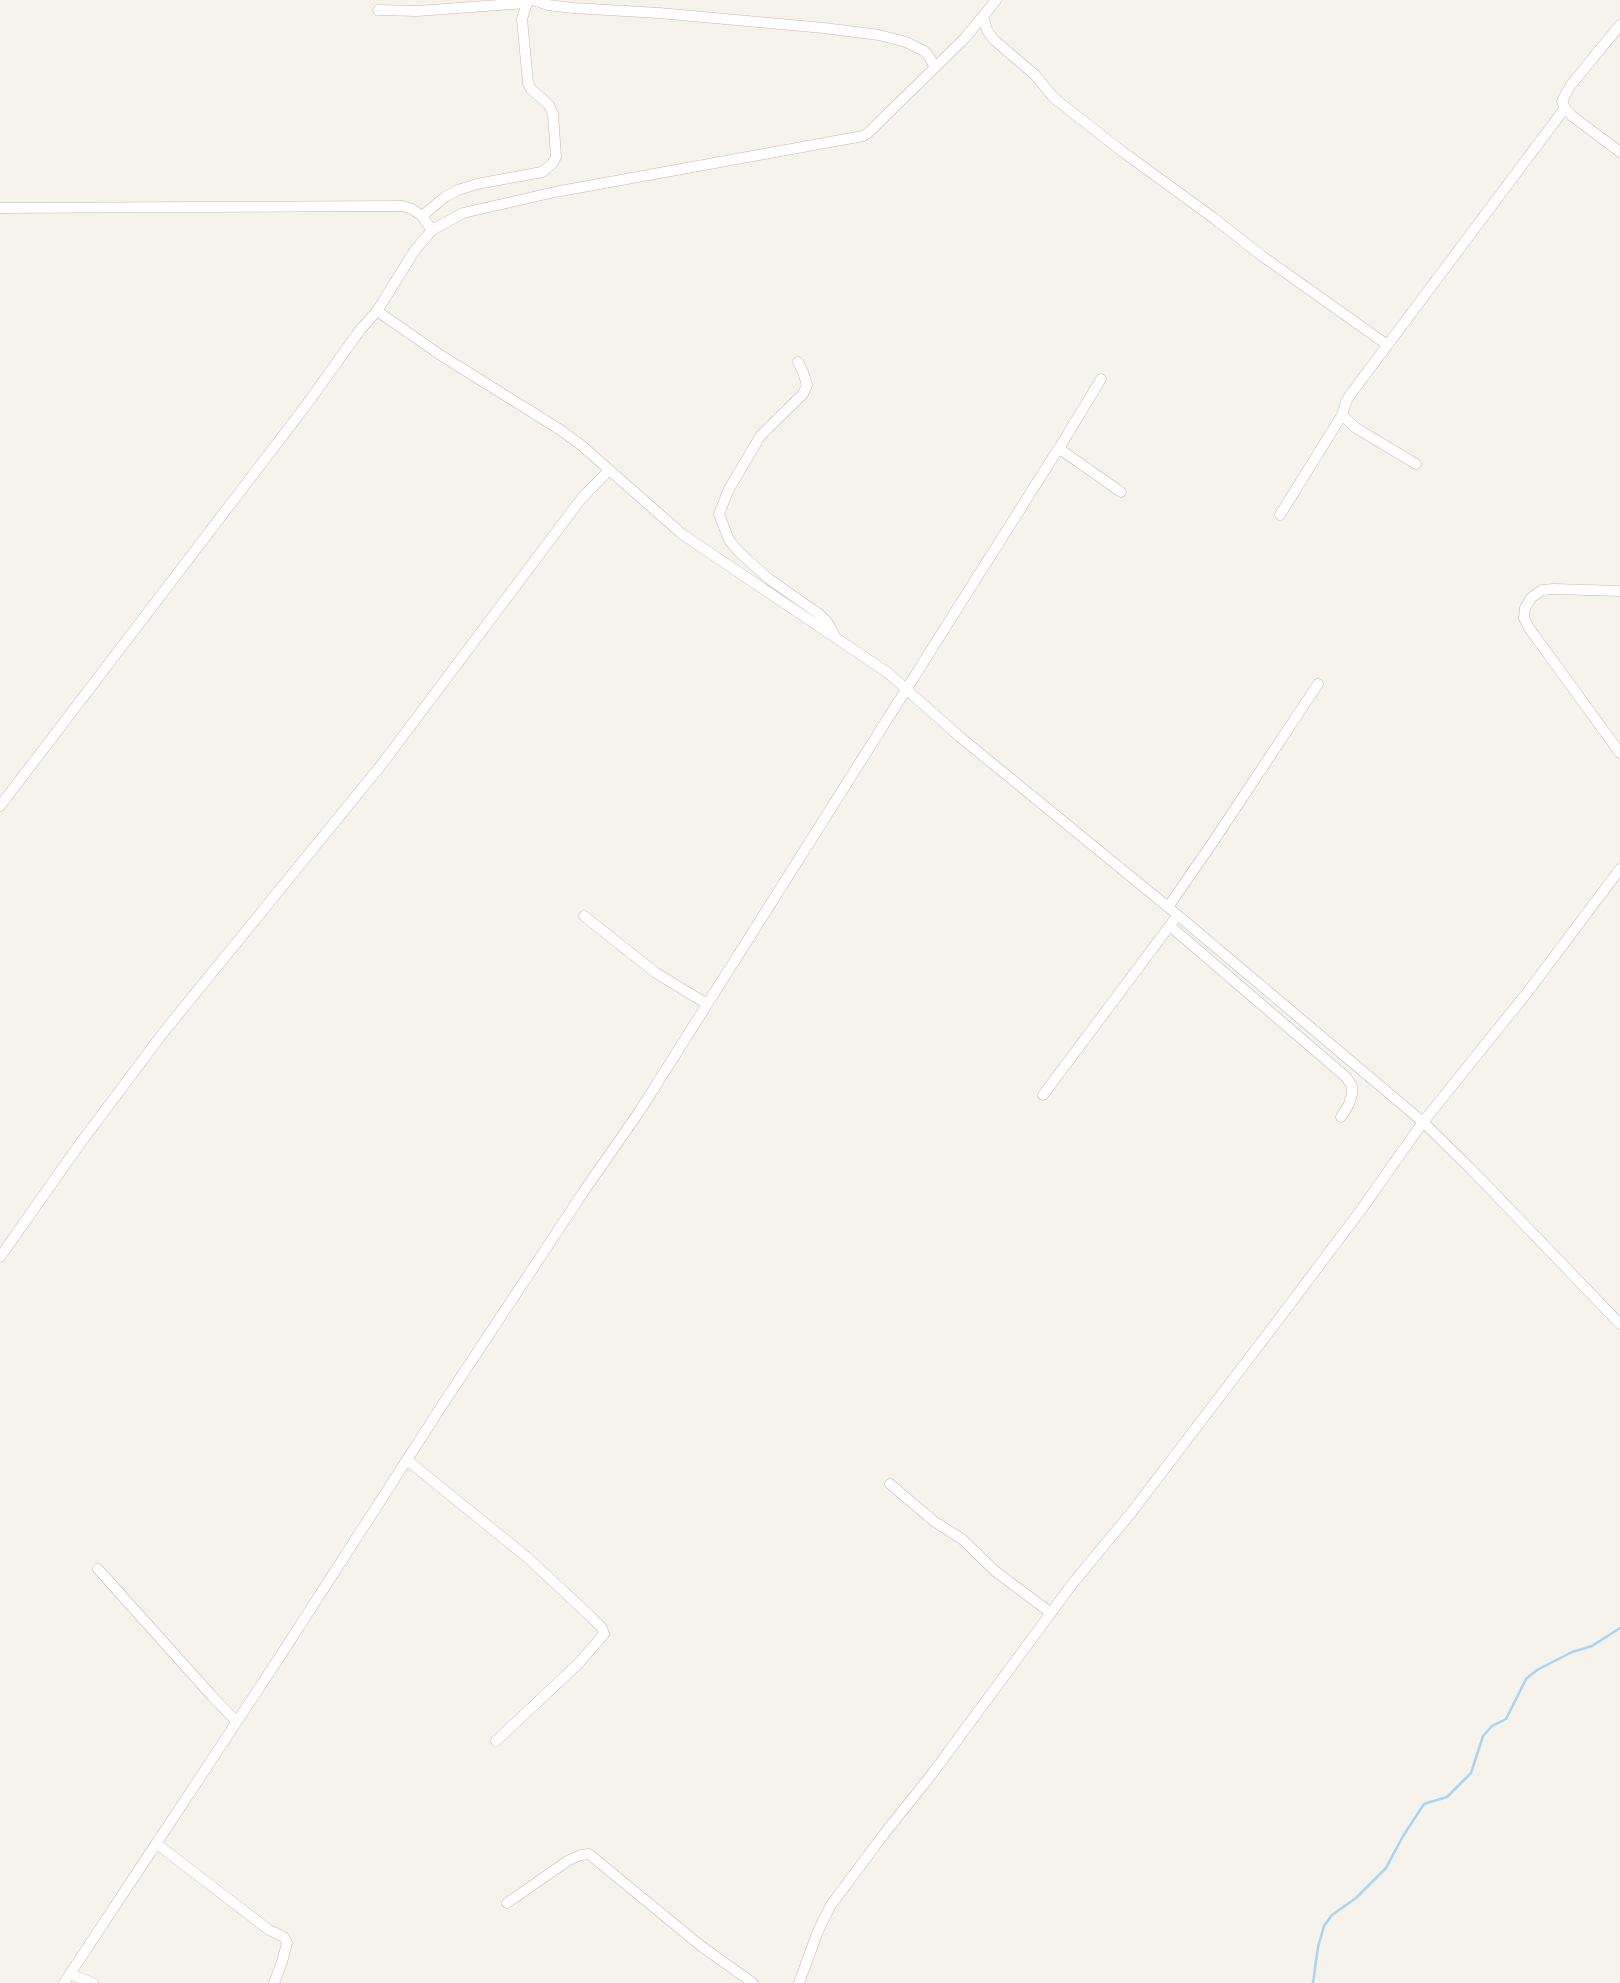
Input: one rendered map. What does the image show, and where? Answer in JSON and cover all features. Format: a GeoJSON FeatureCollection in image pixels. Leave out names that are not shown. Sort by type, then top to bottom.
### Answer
{"type":"FeatureCollection","features":[{"type":"Feature","properties":{"kind":"street"},"geometry":{"type":"LineString","coordinates":[[0,806],[114,654],[308,404],[360,330],[377,311],[415,250],[432,230],[464,213],[555,192],[863,136],[965,38],[996,0]]}},
{"type":"Feature","properties":{"kind":"street"},"geometry":{"type":"LineString","coordinates":[[378,10],[417,11],[529,1],[573,8],[824,28],[879,35],[906,42],[924,51],[935,67]]}},
{"type":"Feature","properties":{"kind":"street"},"geometry":{"type":"LineString","coordinates":[[422,216],[445,197],[458,190],[477,184],[542,172],[548,168],[556,157],[554,114],[549,106],[531,89],[528,83],[522,19],[529,1]]}},
{"type":"Feature","properties":{"kind":"street"},"geometry":{"type":"LineString","coordinates":[[983,16],[987,30],[993,38],[1035,74],[1054,98],[1262,256],[1386,344]]}},
{"type":"Feature","properties":{"kind":"street"},"geometry":{"type":"LineString","coordinates":[[1620,25],[1565,94],[1562,101],[1564,108],[1620,152]]}},
{"type":"Feature","properties":{"kind":"street"},"geometry":{"type":"LineString","coordinates":[[1280,515],[1342,415],[1350,395],[1386,344],[1564,108]]}},
{"type":"Feature","properties":{"kind":"street"},"geometry":{"type":"LineString","coordinates":[[0,208],[403,206],[412,209],[422,216],[432,230]]}},
{"type":"Feature","properties":{"kind":"street"},"geometry":{"type":"LineString","coordinates":[[377,311],[442,356],[559,429],[581,445],[682,534],[888,674],[960,737],[1168,907],[1423,1122],[1472,1169],[1620,1324]]}},
{"type":"Feature","properties":{"kind":"street"},"geometry":{"type":"LineString","coordinates":[[798,362],[807,385],[803,394],[762,435],[729,489],[719,514],[729,540],[740,553],[769,579],[827,622],[838,641]]}},
{"type":"Feature","properties":{"kind":"street"},"geometry":{"type":"LineString","coordinates":[[64,1983],[584,1191],[639,1112],[1102,379]]}},
{"type":"Feature","properties":{"kind":"street"},"geometry":{"type":"LineString","coordinates":[[1342,415],[1356,428],[1416,464]]}},
{"type":"Feature","properties":{"kind":"street"},"geometry":{"type":"LineString","coordinates":[[1058,450],[1121,492]]}},
{"type":"Feature","properties":{"kind":"street"},"geometry":{"type":"LineString","coordinates":[[0,1257],[79,1145],[163,1033],[382,764],[581,499],[610,470]]}},
{"type":"Feature","properties":{"kind":"street"},"geometry":{"type":"LineString","coordinates":[[1620,592],[1542,590],[1531,598],[1525,608],[1524,618],[1529,628],[1620,753]]}},
{"type":"Feature","properties":{"kind":"street"},"geometry":{"type":"LineString","coordinates":[[1168,907],[1318,684]]}},
{"type":"Feature","properties":{"kind":"street"},"geometry":{"type":"LineString","coordinates":[[799,1983],[818,1931],[831,1905],[932,1774],[1073,1583],[1131,1513],[1269,1332],[1361,1210],[1423,1122],[1526,994],[1620,869]]}},
{"type":"Feature","properties":{"kind":"street"},"geometry":{"type":"LineString","coordinates":[[584,916],[656,974],[707,1004]]}},
{"type":"Feature","properties":{"kind":"street"},"geometry":{"type":"LineString","coordinates":[[1043,1095],[1178,916]]}},
{"type":"Feature","properties":{"kind":"street"},"geometry":{"type":"LineString","coordinates":[[1170,926],[1346,1077],[1352,1086],[1352,1094],[1349,1104],[1341,1117]]}},
{"type":"Feature","properties":{"kind":"street"},"geometry":{"type":"LineString","coordinates":[[407,1460],[528,1558],[589,1615],[602,1628],[604,1634],[579,1663],[496,1741]]}},
{"type":"Feature","properties":{"kind":"street"},"geometry":{"type":"LineString","coordinates":[[890,1484],[935,1522],[962,1539],[995,1571],[1051,1613]]}},
{"type":"Feature","properties":{"kind":"street"},"geometry":{"type":"LineString","coordinates":[[98,1569],[236,1721]]}},
{"type":"Feature","properties":{"kind":"street"},"geometry":{"type":"LineString","coordinates":[[157,1844],[269,1930],[284,1937],[287,1943],[274,1983]]}},
{"type":"Feature","properties":{"kind":"street"},"geometry":{"type":"LineString","coordinates":[[507,1903],[569,1860],[588,1854],[701,1946],[753,1983]]}},
{"type":"Feature","properties":{"kind":"street"},"geometry":{"type":"LineString","coordinates":[[70,1974],[92,1983]]}},
{"type":"Feature","properties":{"kind":"waterway"},"geometry":{"type":"LineString","coordinates":[[1313,1983],[1318,1947],[1324,1926],[1332,1915],[1356,1898],[1386,1868],[1403,1836],[1424,1804],[1447,1797],[1471,1773],[1483,1736],[1492,1726],[1506,1719],[1526,1679],[1537,1670],[1572,1652],[1592,1646],[1620,1628]]}}]}
